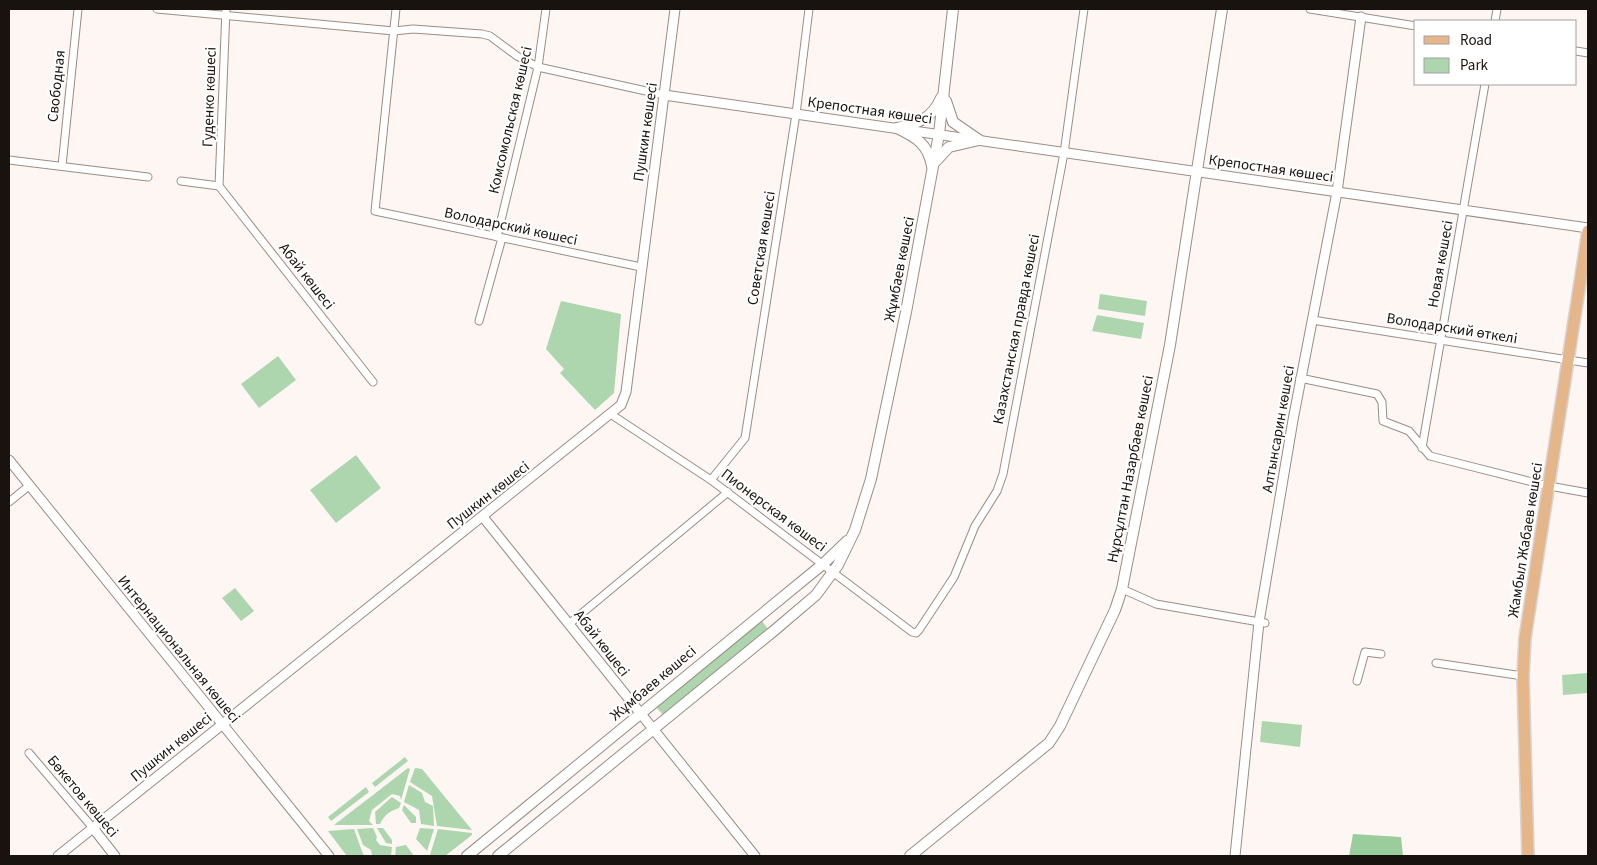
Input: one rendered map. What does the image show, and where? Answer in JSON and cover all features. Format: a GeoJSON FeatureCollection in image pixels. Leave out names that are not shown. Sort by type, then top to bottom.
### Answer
{"type":"FeatureCollection","features":[{"type":"Feature","properties":{"kind":"main road","name":"Жұмбаев көшесі"},"geometry":{"type":"LineString","coordinates":[[498,856],[802,606],[823,587],[833,572],[855,530],[871,479],[933,169],[939,134],[953,9]]}},
{"type":"Feature","properties":{"kind":"main road","name":"Нұрсұлтан Назарбаев көшесі"},"geometry":{"type":"LineString","coordinates":[[910,856],[1048,743],[1060,726],[1115,610],[1122,589],[1163,383],[1198,172],[1222,9]]}},
{"type":"Feature","properties":{"kind":"main road"},"geometry":{"type":"LineString","coordinates":[[898,128],[918,123],[929,117],[944,93]]}},
{"type":"Feature","properties":{"kind":"main road"},"geometry":{"type":"LineString","coordinates":[[944,93],[953,122],[978,140]]}},
{"type":"Feature","properties":{"kind":"main road"},"geometry":{"type":"LineString","coordinates":[[898,128],[913,135],[924,144],[933,169]]}},
{"type":"Feature","properties":{"kind":"main road"},"geometry":{"type":"LineString","coordinates":[[933,169],[947,148],[978,140]]}},
{"type":"Feature","properties":{"kind":"main road","name":"Жамбыл Жабаев көшесі"},"geometry":{"type":"LineString","coordinates":[[1528,856],[1523,676],[1528,615],[1588,229]]}},
{"type":"Feature","properties":{"kind":"main road","name":"Жұмбаев көшесі"},"geometry":{"type":"LineString","coordinates":[[467,856],[822,564],[855,530]]}},
{"type":"Feature","properties":{"kind":"street","name":"Свободная"},"geometry":{"type":"LineString","coordinates":[[62,166],[78,9]]}},
{"type":"Feature","properties":{"kind":"street","name":"Крепостная көшесі"},"geometry":{"type":"LineString","coordinates":[[156,9],[226,12],[394,31],[413,29],[482,34],[490,36],[517,56],[538,67],[664,95],[1588,229]]}},
{"type":"Feature","properties":{"kind":"street"},"geometry":{"type":"LineString","coordinates":[[394,31],[396,9]]}},
{"type":"Feature","properties":{"kind":"street","name":"Комсомольская көшесі"},"geometry":{"type":"LineString","coordinates":[[479,321],[538,67],[546,9]]}},
{"type":"Feature","properties":{"kind":"street","name":"Пушкин көшесі"},"geometry":{"type":"LineString","coordinates":[[58,856],[612,415],[621,405],[626,392],[675,9]]}},
{"type":"Feature","properties":{"kind":"street","name":"Советская көшесі"},"geometry":{"type":"LineString","coordinates":[[711,480],[745,438],[796,114],[808,9]]}},
{"type":"Feature","properties":{"kind":"street","name":"Казахстанская правда көшесі"},"geometry":{"type":"LineString","coordinates":[[916,633],[954,576],[976,526],[1000,484],[1064,153],[1084,9]]}},
{"type":"Feature","properties":{"kind":"street"},"geometry":{"type":"LineString","coordinates":[[1310,9],[1361,13],[1414,26]]}},
{"type":"Feature","properties":{"kind":"street","name":"Гуденко көшесі"},"geometry":{"type":"LineString","coordinates":[[219,186],[226,12]]}},
{"type":"Feature","properties":{"kind":"street","name":"Алтынсарин көшесі"},"geometry":{"type":"LineString","coordinates":[[1234,856],[1262,622],[1300,378],[1337,192],[1361,13]]}},
{"type":"Feature","properties":{"kind":"street","name":"Володарский көшесі"},"geometry":{"type":"LineString","coordinates":[[394,31],[375,211],[641,267]]}},
{"type":"Feature","properties":{"kind":"street","name":"Новая көшесі"},"geometry":{"type":"LineString","coordinates":[[1422,448],[1484,85]]}},
{"type":"Feature","properties":{"kind":"street"},"geometry":{"type":"LineString","coordinates":[[9,160],[148,177]]}},
{"type":"Feature","properties":{"kind":"street"},"geometry":{"type":"LineString","coordinates":[[181,181],[219,186]]}},
{"type":"Feature","properties":{"kind":"street","name":"Абай көшесі"},"geometry":{"type":"LineString","coordinates":[[219,186],[373,382]]}},
{"type":"Feature","properties":{"kind":"street","name":"Володарский өткелі"},"geometry":{"type":"LineString","coordinates":[[1312,320],[1588,363]]}},
{"type":"Feature","properties":{"kind":"street"},"geometry":{"type":"LineString","coordinates":[[1300,378],[1377,394],[1382,402],[1383,421],[1409,431],[1430,456],[1588,493]]}},
{"type":"Feature","properties":{"kind":"street","name":"Пионерская көшесі"},"geometry":{"type":"LineString","coordinates":[[612,415],[728,492],[916,633]]}},
{"type":"Feature","properties":{"kind":"street","name":"Интернациональная көшесі"},"geometry":{"type":"LineString","coordinates":[[9,460],[329,856]]}},
{"type":"Feature","properties":{"kind":"street"},"geometry":{"type":"LineString","coordinates":[[9,502],[30,485]]}},
{"type":"Feature","properties":{"kind":"street"},"geometry":{"type":"LineString","coordinates":[[569,624],[728,492]]}},
{"type":"Feature","properties":{"kind":"street","name":"Абай көшесі"},"geometry":{"type":"LineString","coordinates":[[483,517],[755,856]]}},
{"type":"Feature","properties":{"kind":"street"},"geometry":{"type":"LineString","coordinates":[[1122,589],[1156,604],[1262,622]]}},
{"type":"Feature","properties":{"kind":"street"},"geometry":{"type":"LineString","coordinates":[[1357,681],[1365,652],[1381,654]]}},
{"type":"Feature","properties":{"kind":"street"},"geometry":{"type":"LineString","coordinates":[[1436,663],[1523,676]]}},
{"type":"Feature","properties":{"kind":"street","name":"Бөкетов көшесі"},"geometry":{"type":"LineString","coordinates":[[29,754],[115,856]]}},
{"type":"Feature","properties":{"kind":"green space"},"geometry":{"type":"Polygon","coordinates":[[[1100,294],[1147,301],[1145,316],[1098,309],[1100,294]]]}},
{"type":"Feature","properties":{"kind":"green space"},"geometry":{"type":"Polygon","coordinates":[[[561,301],[621,314],[614,393],[595,410],[560,373],[564,369],[546,349],[561,301]]]}},
{"type":"Feature","properties":{"kind":"green space"},"geometry":{"type":"Polygon","coordinates":[[[1097,315],[1144,323],[1141,339],[1092,331],[1097,315]]]}},
{"type":"Feature","properties":{"kind":"green space"},"geometry":{"type":"Polygon","coordinates":[[[278,356],[296,380],[259,408],[241,384],[278,356]]]}},
{"type":"Feature","properties":{"kind":"green space"},"geometry":{"type":"Polygon","coordinates":[[[356,455],[381,488],[336,523],[310,490],[356,455]]]}},
{"type":"Feature","properties":{"kind":"green space"},"geometry":{"type":"Polygon","coordinates":[[[235,588],[254,611],[241,621],[222,598],[235,588]]]}},
{"type":"Feature","properties":{"kind":"green space"},"geometry":{"type":"Polygon","coordinates":[[[762,621],[768,629],[663,715],[656,707],[762,621]]]}},
{"type":"Feature","properties":{"kind":"green space"},"geometry":{"type":"Polygon","coordinates":[[[1588,673],[1588,693],[1563,695],[1562,675],[1588,673]]]}},
{"type":"Feature","properties":{"kind":"green space"},"geometry":{"type":"Polygon","coordinates":[[[1262,721],[1302,725],[1300,747],[1260,742],[1262,721]]]}},
{"type":"Feature","properties":{"kind":"green space"},"geometry":{"type":"Polygon","coordinates":[[[405,757],[408,761],[375,787],[372,783],[405,757]]]}},
{"type":"Feature","properties":{"kind":"green space"},"geometry":{"type":"Polygon","coordinates":[[[408,768],[410,769],[401,800],[400,796],[392,794],[372,810],[369,821],[373,825],[334,825],[408,768]]]}},
{"type":"Feature","properties":{"kind":"green space"},"geometry":{"type":"Polygon","coordinates":[[[415,768],[422,769],[472,830],[437,826],[432,796],[410,782],[415,768]]]}},
{"type":"Feature","properties":{"kind":"green space"},"geometry":{"type":"Polygon","coordinates":[[[409,785],[422,793],[425,802],[433,806],[434,826],[421,824],[419,810],[404,802],[409,785]]]}},
{"type":"Feature","properties":{"kind":"green space"},"geometry":{"type":"Polygon","coordinates":[[[366,787],[369,792],[331,821],[328,817],[366,787]]]}},
{"type":"Feature","properties":{"kind":"green space"},"geometry":{"type":"Polygon","coordinates":[[[392,797],[401,803],[399,808],[383,818],[380,824],[376,824],[375,812],[392,797]]]}},
{"type":"Feature","properties":{"kind":"green space"},"geometry":{"type":"Polygon","coordinates":[[[404,805],[416,817],[416,823],[411,823],[402,810],[404,805]]]}},
{"type":"Feature","properties":{"kind":"green space"},"geometry":{"type":"Polygon","coordinates":[[[373,828],[377,837],[376,840],[380,845],[392,847],[391,856],[372,856],[371,850],[363,845],[357,829],[373,828]]]}},
{"type":"Feature","properties":{"kind":"green space"},"geometry":{"type":"Polygon","coordinates":[[[377,828],[383,828],[392,840],[392,844],[386,843],[377,828]]]}},
{"type":"Feature","properties":{"kind":"green space"},"geometry":{"type":"Polygon","coordinates":[[[420,828],[434,829],[427,851],[416,839],[420,828]]]}},
{"type":"Feature","properties":{"kind":"green space"},"geometry":{"type":"Polygon","coordinates":[[[354,829],[365,856],[347,856],[328,831],[354,829]]]}},
{"type":"Feature","properties":{"kind":"green space"},"geometry":{"type":"Polygon","coordinates":[[[438,829],[472,833],[472,835],[445,856],[431,856],[438,829]]]}},
{"type":"Feature","properties":{"kind":"green space"},"geometry":{"type":"Polygon","coordinates":[[[1353,834],[1401,837],[1403,856],[1349,856],[1353,834]]]}},
{"type":"Feature","properties":{"kind":"green space"},"geometry":{"type":"Polygon","coordinates":[[[406,845],[414,856],[395,856],[396,847],[406,845]]]}}]}
